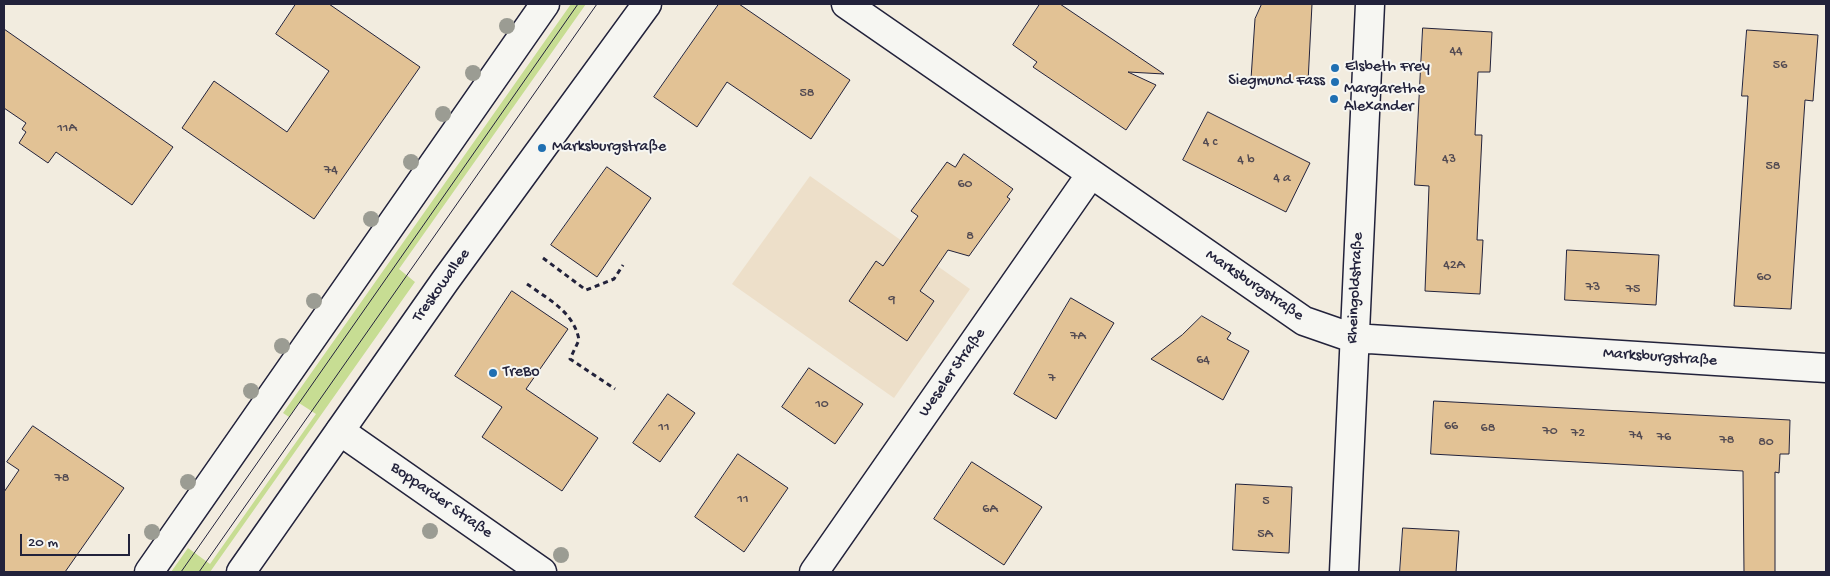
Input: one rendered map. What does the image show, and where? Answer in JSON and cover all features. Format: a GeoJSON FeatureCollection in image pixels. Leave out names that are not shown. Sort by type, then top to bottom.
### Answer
{"type":"FeatureCollection","features":[{"type":"Feature","properties":{"kind":"street"},"geometry":{"type":"LineString","coordinates":[[149,572],[546,4]]}},
{"type":"Feature","properties":{"kind":"street","name":"Treskowallee"},"geometry":{"type":"LineString","coordinates":[[241,572],[445,281],[647,4]]}},
{"type":"Feature","properties":{"kind":"street","name":"Marksburgstraße"},"geometry":{"type":"LineString","coordinates":[[846,4],[1304,321],[1353,338],[1826,368]]}},
{"type":"Feature","properties":{"kind":"street","name":"Rheingoldstraße"},"geometry":{"type":"LineString","coordinates":[[1344,572],[1353,338],[1370,4]]}},
{"type":"Feature","properties":{"kind":"street","name":"Weseler Straße"},"geometry":{"type":"LineString","coordinates":[[818,571],[1091,174]]}},
{"type":"Feature","properties":{"kind":"street","name":"Bopparder Straße"},"geometry":{"type":"LineString","coordinates":[[340,430],[542,572]]}},
{"type":"Feature","properties":{"kind":"path"},"geometry":{"type":"LineString","coordinates":[[543,258],[586,290],[614,279],[623,265]]}},
{"type":"Feature","properties":{"kind":"path"},"geometry":{"type":"LineString","coordinates":[[527,284],[573,320],[579,340],[570,359],[615,390]]}},
{"type":"Feature","properties":{"kind":"shaded area"},"geometry":{"type":"Polygon","coordinates":[[[810,176],[970,289],[894,398],[732,284],[810,176]]]}},
{"type":"Feature","properties":{"kind":"green space"},"geometry":{"type":"Polygon","coordinates":[[[571,4],[586,4],[399,269],[415,282],[210,572],[171,572],[188,548],[210,564],[316,414],[299,403],[289,417],[283,413],[571,4]]]}},
{"type":"Feature","properties":{"kind":"building"},"geometry":{"type":"Polygon","coordinates":[[[296,4],[329,4],[420,67],[314,219],[182,128],[214,81],[287,132],[329,71],[276,34],[296,4]]]}},
{"type":"Feature","properties":{"kind":"building"},"geometry":{"type":"Polygon","coordinates":[[[719,4],[739,4],[850,80],[811,139],[727,82],[697,127],[654,97],[719,4]]]}},
{"type":"Feature","properties":{"kind":"building"},"geometry":{"type":"Polygon","coordinates":[[[1040,4],[1060,4],[1164,74],[1128,72],[1156,85],[1126,130],[1033,67],[1037,62],[1013,45],[1040,4]]]}},
{"type":"Feature","properties":{"kind":"building"},"geometry":{"type":"Polygon","coordinates":[[[1262,4],[1312,4],[1308,82],[1251,79],[1255,19],[1262,4]]]}},
{"type":"Feature","properties":{"kind":"building"},"geometry":{"type":"Polygon","coordinates":[[[1423,28],[1492,32],[1490,72],[1478,72],[1475,135],[1482,135],[1477,240],[1483,240],[1480,294],[1425,291],[1429,186],[1415,185],[1423,28]]]}},
{"type":"Feature","properties":{"kind":"building"},"geometry":{"type":"Polygon","coordinates":[[[4,29],[173,147],[132,205],[56,152],[48,163],[19,143],[26,132],[22,129],[26,123],[4,108],[4,29]]]}},
{"type":"Feature","properties":{"kind":"building"},"geometry":{"type":"Polygon","coordinates":[[[1747,30],[1818,35],[1813,101],[1805,100],[1791,309],[1734,306],[1748,96],[1742,96],[1747,30]]]}},
{"type":"Feature","properties":{"kind":"building"},"geometry":{"type":"Polygon","coordinates":[[[1208,112],[1310,163],[1286,212],[1183,160],[1208,112]]]}},
{"type":"Feature","properties":{"kind":"building"},"geometry":{"type":"Polygon","coordinates":[[[964,154],[1013,189],[1007,197],[1010,199],[969,256],[948,250],[920,291],[934,301],[907,341],[849,301],[876,261],[883,266],[918,216],[911,211],[947,162],[955,167],[964,154]]]}},
{"type":"Feature","properties":{"kind":"building"},"geometry":{"type":"Polygon","coordinates":[[[607,167],[651,198],[597,277],[551,245],[607,167]]]}},
{"type":"Feature","properties":{"kind":"building"},"geometry":{"type":"Polygon","coordinates":[[[1567,250],[1659,255],[1656,305],[1565,300],[1567,250]]]}},
{"type":"Feature","properties":{"kind":"building"},"geometry":{"type":"Polygon","coordinates":[[[512,291],[568,329],[526,389],[598,438],[562,491],[482,437],[502,407],[455,376],[512,291]]]}},
{"type":"Feature","properties":{"kind":"building"},"geometry":{"type":"Polygon","coordinates":[[[1071,298],[1114,323],[1056,419],[1014,394],[1071,298]]]}},
{"type":"Feature","properties":{"kind":"building"},"geometry":{"type":"Polygon","coordinates":[[[1202,316],[1231,333],[1227,339],[1249,351],[1223,400],[1151,359],[1182,335],[1202,316]]]}},
{"type":"Feature","properties":{"kind":"building"},"geometry":{"type":"Polygon","coordinates":[[[809,368],[863,404],[835,444],[782,407],[809,368]]]}},
{"type":"Feature","properties":{"kind":"building"},"geometry":{"type":"Polygon","coordinates":[[[668,394],[695,413],[660,462],[633,443],[668,394]]]}},
{"type":"Feature","properties":{"kind":"building"},"geometry":{"type":"Polygon","coordinates":[[[1434,401],[1790,420],[1789,454],[1780,454],[1779,473],[1775,472],[1775,572],[1744,572],[1743,471],[1431,454],[1434,401]]]}},
{"type":"Feature","properties":{"kind":"building"},"geometry":{"type":"Polygon","coordinates":[[[33,426],[124,488],[65,572],[4,572],[4,492],[19,470],[7,462],[33,426]]]}},
{"type":"Feature","properties":{"kind":"building"},"geometry":{"type":"Polygon","coordinates":[[[738,454],[788,488],[744,552],[695,517],[738,454]]]}},
{"type":"Feature","properties":{"kind":"building"},"geometry":{"type":"Polygon","coordinates":[[[972,462],[1042,507],[1004,565],[934,519],[972,462]]]}},
{"type":"Feature","properties":{"kind":"building"},"geometry":{"type":"Polygon","coordinates":[[[1236,484],[1292,487],[1289,553],[1233,550],[1236,484]]]}},
{"type":"Feature","properties":{"kind":"building"},"geometry":{"type":"Polygon","coordinates":[[[1403,528],[1459,531],[1456,572],[1400,572],[1403,528]]]}},
{"type":"Feature","properties":{"kind":"tram line"},"geometry":{"type":"LineString","coordinates":[[181,572],[578,4]]}},
{"type":"Feature","properties":{"kind":"tram line"},"geometry":{"type":"LineString","coordinates":[[199,572],[597,4]]}},
{"type":"Feature","properties":{"kind":"place","name":"Elsbeth Frey"},"geometry":{"type":"Point","coordinates":[1335,68]}},
{"type":"Feature","properties":{"kind":"place","name":"Siegmund Fass"},"geometry":{"type":"Point","coordinates":[1335,82]}},
{"type":"Feature","properties":{"kind":"place","name":"Margarethe Alexander"},"geometry":{"type":"Point","coordinates":[1334,99]}},
{"type":"Feature","properties":{"kind":"place","name":"Marksburgstraße"},"geometry":{"type":"Point","coordinates":[542,148]}},
{"type":"Feature","properties":{"kind":"place","name":"TreBo"},"geometry":{"type":"Point","coordinates":[493,373]}}]}
